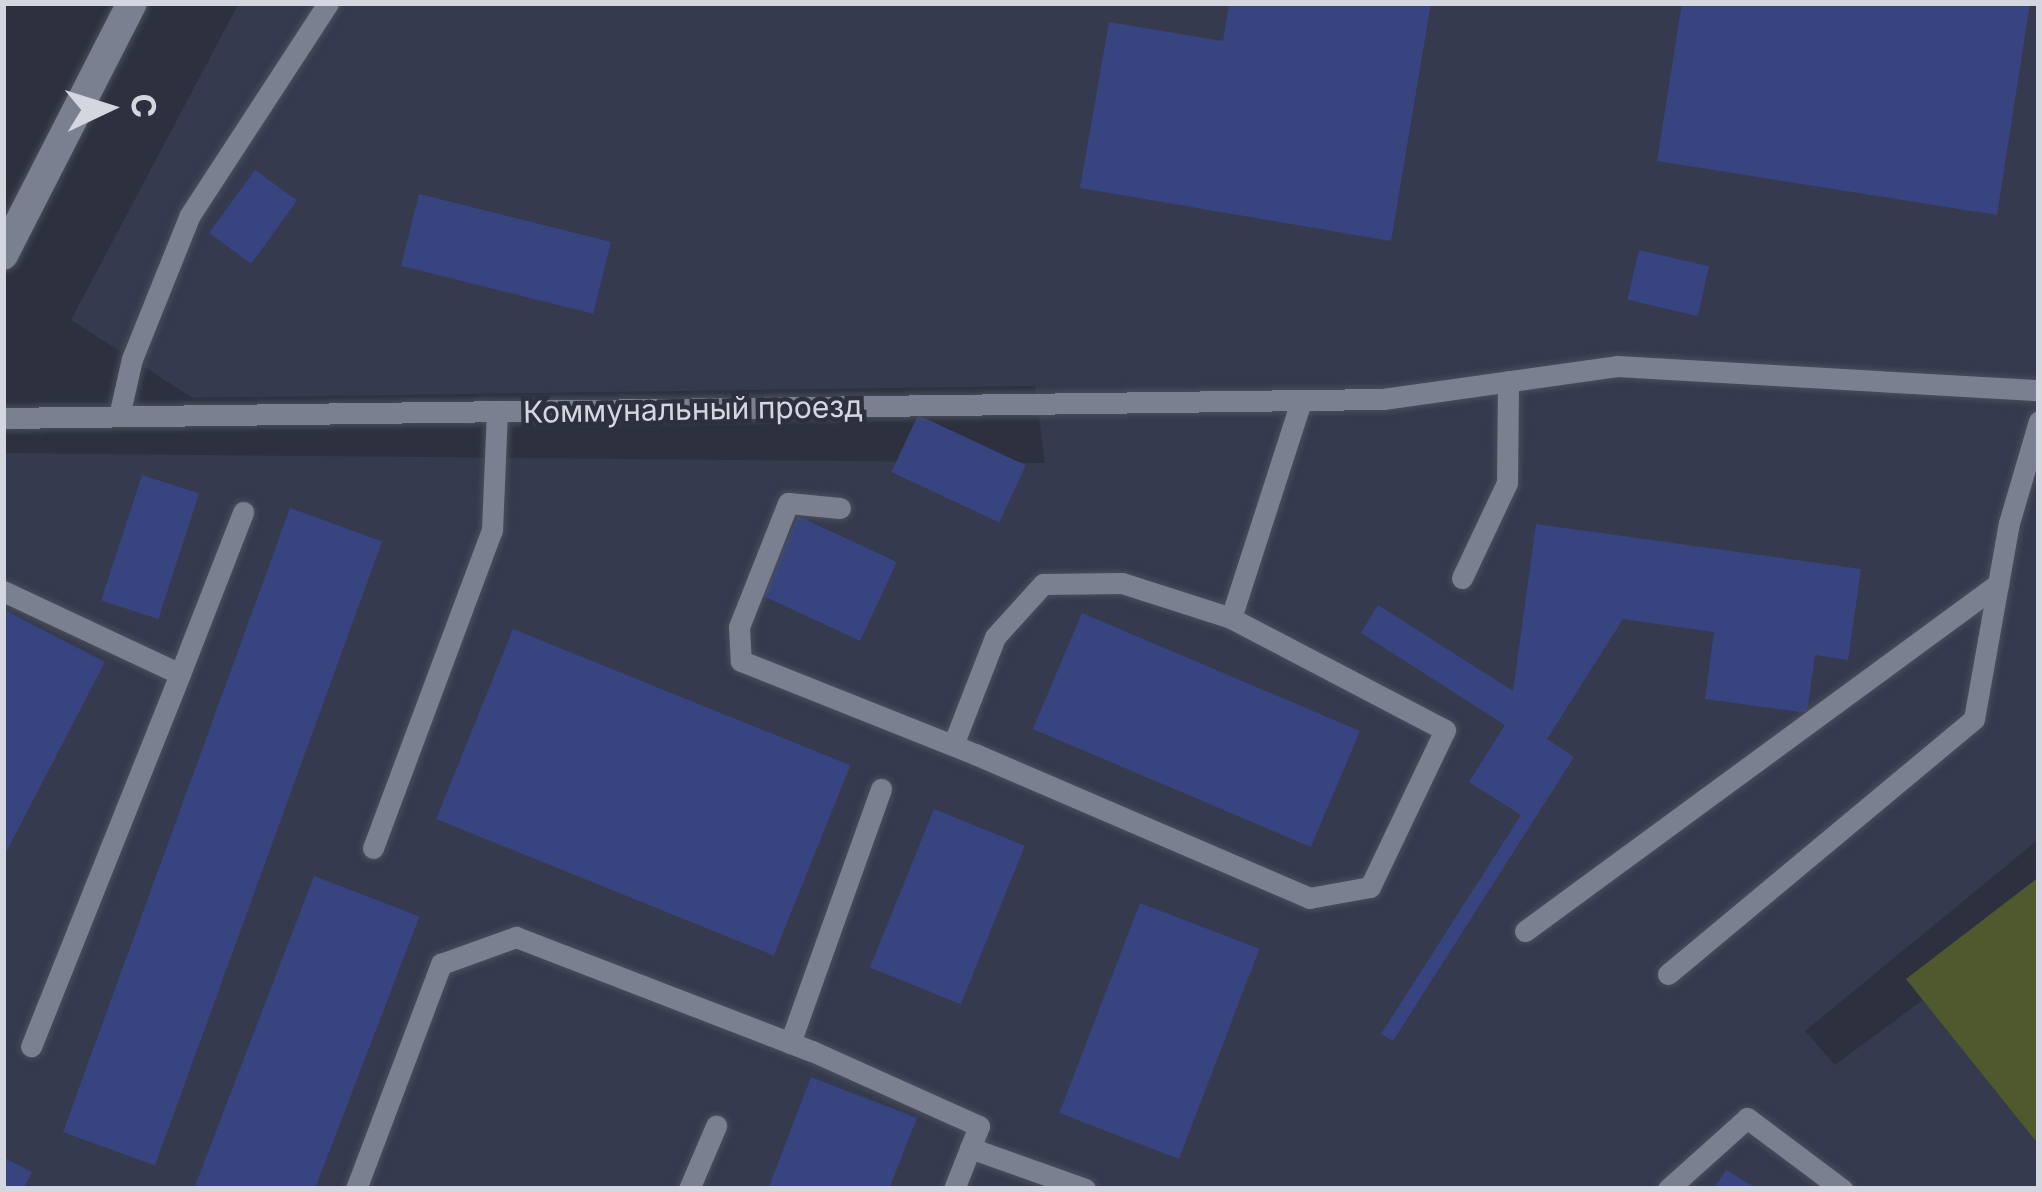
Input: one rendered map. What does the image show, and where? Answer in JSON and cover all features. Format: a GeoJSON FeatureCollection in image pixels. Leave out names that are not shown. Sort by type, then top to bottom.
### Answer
{"type":"FeatureCollection","features":[{"type":"Feature","properties":{"kind":"street"},"geometry":{"type":"LineString","coordinates":[[3,255],[132,3]]}},
{"type":"Feature","properties":{"kind":"lane"},"geometry":{"type":"LineString","coordinates":[[119,416],[132,358],[190,215],[328,3]]}},
{"type":"Feature","properties":{"kind":"lane","name":"Коммунальный проезд"},"geometry":{"type":"LineString","coordinates":[[3,418],[1383,399],[1617,366],[2039,390]]}},
{"type":"Feature","properties":{"kind":"lane"},"geometry":{"type":"LineString","coordinates":[[1462,578],[1507,483],[1508,381]]}},
{"type":"Feature","properties":{"kind":"lane"},"geometry":{"type":"LineString","coordinates":[[1231,618],[1301,400]]}},
{"type":"Feature","properties":{"kind":"lane"},"geometry":{"type":"LineString","coordinates":[[373,848],[492,530],[496,411]]}},
{"type":"Feature","properties":{"kind":"lane"},"geometry":{"type":"LineString","coordinates":[[1668,974],[1974,718],[1998,584],[2039,421]]}},
{"type":"Feature","properties":{"kind":"lane"},"geometry":{"type":"LineString","coordinates":[[840,508],[788,503],[739,627],[742,661],[1309,898],[1370,887],[1445,730],[1231,618],[1122,583],[1042,584],[995,637],[952,745]]}},
{"type":"Feature","properties":{"kind":"lane"},"geometry":{"type":"LineString","coordinates":[[32,1046],[244,512]]}},
{"type":"Feature","properties":{"kind":"lane"},"geometry":{"type":"LineString","coordinates":[[1525,931],[1998,584]]}},
{"type":"Feature","properties":{"kind":"lane"},"geometry":{"type":"LineString","coordinates":[[3,591],[180,674]]}},
{"type":"Feature","properties":{"kind":"lane"},"geometry":{"type":"LineString","coordinates":[[790,1043],[881,789]]}},
{"type":"Feature","properties":{"kind":"lane"},"geometry":{"type":"LineString","coordinates":[[356,1189],[441,964],[516,938],[790,1043],[979,1126],[954,1189]]}},
{"type":"Feature","properties":{"kind":"lane"},"geometry":{"type":"LineString","coordinates":[[1668,1189],[1747,1118],[1842,1189]]}},
{"type":"Feature","properties":{"kind":"lane"},"geometry":{"type":"LineString","coordinates":[[689,1189],[716,1126]]}},
{"type":"Feature","properties":{"kind":"lane"},"geometry":{"type":"LineString","coordinates":[[970,1148],[1085,1189]]}},
{"type":"Feature","properties":{"kind":"shaded area"},"geometry":{"type":"Polygon","coordinates":[[[239,3],[2039,3],[2039,839],[1805,1031],[1835,1065],[2039,914],[2039,1189],[3,1189],[3,453],[1045,463],[1035,386],[193,398],[71,320],[239,3]]]}},
{"type":"Feature","properties":{"kind":"green space"},"geometry":{"type":"Polygon","coordinates":[[[2039,877],[2039,1145],[1906,979],[2039,877]]]}},
{"type":"Feature","properties":{"kind":"building"},"geometry":{"type":"Polygon","coordinates":[[[1229,3],[1431,3],[1391,241],[1080,188],[1109,22],[1223,41],[1229,3]]]}},
{"type":"Feature","properties":{"kind":"building"},"geometry":{"type":"Polygon","coordinates":[[[1682,3],[2030,3],[1997,215],[1657,161],[1682,3]]]}},
{"type":"Feature","properties":{"kind":"building"},"geometry":{"type":"Polygon","coordinates":[[[255,170],[297,201],[251,264],[209,233],[255,170]]]}},
{"type":"Feature","properties":{"kind":"building"},"geometry":{"type":"Polygon","coordinates":[[[419,194],[611,242],[593,314],[401,266],[419,194]]]}},
{"type":"Feature","properties":{"kind":"building"},"geometry":{"type":"Polygon","coordinates":[[[1639,250],[1709,266],[1698,316],[1628,300],[1639,250]]]}},
{"type":"Feature","properties":{"kind":"building"},"geometry":{"type":"Polygon","coordinates":[[[918,415],[1026,465],[999,522],[891,472],[918,415]]]}},
{"type":"Feature","properties":{"kind":"building"},"geometry":{"type":"Polygon","coordinates":[[[142,475],[199,494],[158,619],[101,601],[142,475]]]}},
{"type":"Feature","properties":{"kind":"building"},"geometry":{"type":"Polygon","coordinates":[[[290,508],[382,542],[155,1165],[63,1132],[290,508]]]}},
{"type":"Feature","properties":{"kind":"building"},"geometry":{"type":"Polygon","coordinates":[[[798,516],[897,562],[860,641],[761,595],[798,516]]]}},
{"type":"Feature","properties":{"kind":"building"},"geometry":{"type":"Polygon","coordinates":[[[1536,524],[1861,569],[1848,660],[1815,655],[1807,713],[1705,699],[1714,632],[1623,619],[1547,739],[1574,757],[1393,1041],[1381,1034],[1521,815],[1469,782],[1505,725],[1361,633],[1378,605],[1513,691],[1536,524]]]}},
{"type":"Feature","properties":{"kind":"building"},"geometry":{"type":"Polygon","coordinates":[[[3,609],[105,662],[3,858],[3,609]]]}},
{"type":"Feature","properties":{"kind":"building"},"geometry":{"type":"Polygon","coordinates":[[[1082,613],[1360,731],[1311,847],[1033,729],[1082,613]]]}},
{"type":"Feature","properties":{"kind":"building"},"geometry":{"type":"Polygon","coordinates":[[[513,629],[850,765],[774,955],[436,819],[513,629]]]}},
{"type":"Feature","properties":{"kind":"building"},"geometry":{"type":"Polygon","coordinates":[[[934,809],[1025,846],[961,1004],[870,968],[934,809]]]}},
{"type":"Feature","properties":{"kind":"building"},"geometry":{"type":"Polygon","coordinates":[[[314,876],[419,916],[315,1189],[194,1189],[314,876]]]}},
{"type":"Feature","properties":{"kind":"building"},"geometry":{"type":"Polygon","coordinates":[[[1140,903],[1259,949],[1179,1159],[1059,1113],[1140,903]]]}},
{"type":"Feature","properties":{"kind":"building"},"geometry":{"type":"Polygon","coordinates":[[[811,1077],[917,1118],[889,1189],[768,1189],[811,1077]]]}},
{"type":"Feature","properties":{"kind":"building"},"geometry":{"type":"Polygon","coordinates":[[[3,1157],[32,1172],[23,1189],[3,1189],[3,1157]]]}},
{"type":"Feature","properties":{"kind":"building"},"geometry":{"type":"Polygon","coordinates":[[[1726,1170],[1758,1189],[1714,1189],[1726,1170]]]}}]}
